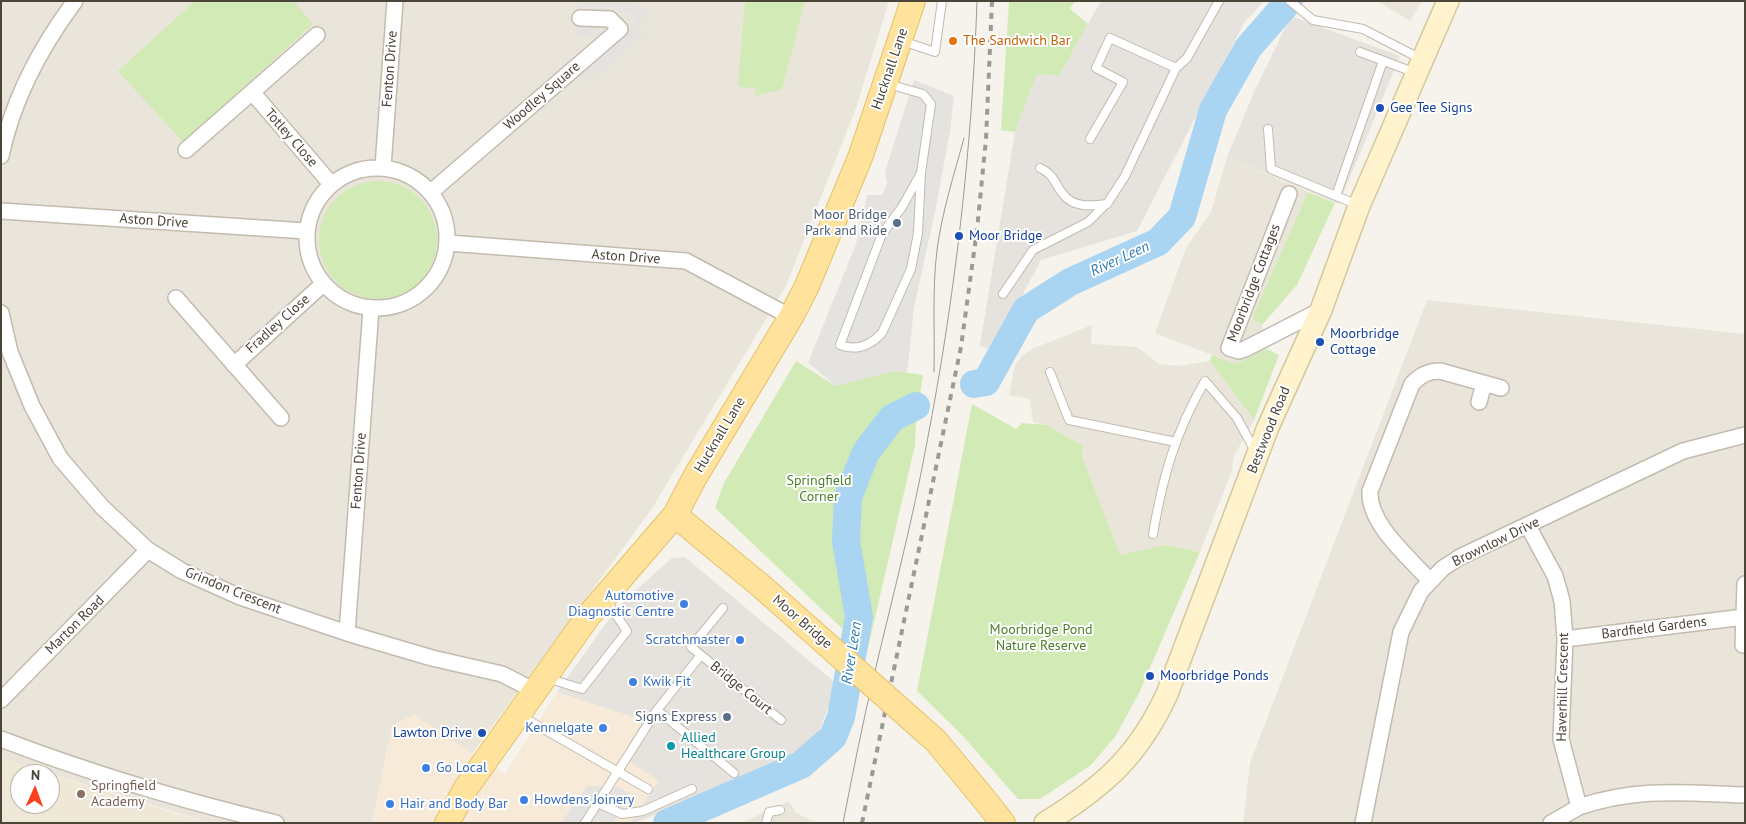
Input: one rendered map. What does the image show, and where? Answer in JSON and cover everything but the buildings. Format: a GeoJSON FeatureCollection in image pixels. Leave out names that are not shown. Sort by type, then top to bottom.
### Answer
{"type":"FeatureCollection","features":[{"type":"Feature","properties":{"kind":"main road","name":"Hucknall Lane"},"geometry":{"type":"LineString","coordinates":[[447,823],[466,788],[540,684],[604,598],[675,515],[698,472],[791,317],[807,286],[861,155],[913,1]]}},
{"type":"Feature","properties":{"kind":"main road","name":"Bestwood Road"},"geometry":{"type":"LineString","coordinates":[[1045,823],[1105,782],[1130,755],[1156,718],[1167,694],[1258,455],[1321,310],[1360,206],[1448,1]]}},
{"type":"Feature","properties":{"kind":"main road","name":"Moor Bridge"},"geometry":{"type":"LineString","coordinates":[[675,515],[761,586],[936,741],[1003,823]]}},
{"type":"Feature","properties":{"kind":"street"},"geometry":{"type":"LineString","coordinates":[[1,156],[5,136],[24,82],[53,30],[75,1]]}},
{"type":"Feature","properties":{"kind":"street","name":"Fenton Drive"},"geometry":{"type":"LineString","coordinates":[[383,168],[395,1]]}},
{"type":"Feature","properties":{"kind":"street","name":"Woodley Square"},"geometry":{"type":"LineString","coordinates":[[431,192],[620,29],[610,19],[580,18]]}},
{"type":"Feature","properties":{"kind":"street"},"geometry":{"type":"LineString","coordinates":[[186,150],[317,35]]}},
{"type":"Feature","properties":{"kind":"street","name":"Totley Close"},"geometry":{"type":"LineString","coordinates":[[252,92],[331,184]]}},
{"type":"Feature","properties":{"kind":"street"},"geometry":{"type":"LineString","coordinates":[[383,168],[410,175],[431,192],[444,216],[448,243],[445,260],[437,276],[426,289],[410,301],[391,307],[372,309],[353,305],[337,296],[323,284],[313,268],[307,250],[306,231],[314,205],[331,184],[356,171],[383,168]]}},
{"type":"Feature","properties":{"kind":"street","name":"Moorbridge Cottages"},"geometry":{"type":"LineString","coordinates":[[1289,203],[1229,348],[1239,351],[1245,349],[1321,310]]}},
{"type":"Feature","properties":{"kind":"street","name":"Aston Drive"},"geometry":{"type":"LineString","coordinates":[[1,211],[306,231]]}},
{"type":"Feature","properties":{"kind":"street","name":"Aston Drive"},"geometry":{"type":"LineString","coordinates":[[448,243],[686,261],[791,317]]}},
{"type":"Feature","properties":{"kind":"street","name":"Fradley Close"},"geometry":{"type":"LineString","coordinates":[[234,364],[323,284]]}},
{"type":"Feature","properties":{"kind":"street","name":"Fradley Close"},"geometry":{"type":"LineString","coordinates":[[176,298],[281,418]]}},
{"type":"Feature","properties":{"kind":"street","name":"Fenton Drive"},"geometry":{"type":"LineString","coordinates":[[347,633],[372,309]]}},
{"type":"Feature","properties":{"kind":"street","name":"Grindon Crescent"},"geometry":{"type":"LineString","coordinates":[[1,313],[10,352],[32,406],[60,458],[102,507],[148,550],[182,571],[219,588],[347,633],[432,658],[540,684]]}},
{"type":"Feature","properties":{"kind":"street"},"geometry":{"type":"LineString","coordinates":[[1430,581],[1377,521],[1369,502],[1370,491],[1412,384],[1419,376],[1430,371],[1440,371],[1501,388]]}},
{"type":"Feature","properties":{"kind":"street"},"geometry":{"type":"LineString","coordinates":[[1479,402],[1484,383]]}},
{"type":"Feature","properties":{"kind":"street","name":"Brownlow Drive"},"geometry":{"type":"LineString","coordinates":[[1363,823],[1397,647],[1414,602],[1430,581],[1443,568],[1460,557],[1683,451],[1745,434]]}},
{"type":"Feature","properties":{"kind":"street","name":"Haverhill Crescent"},"geometry":{"type":"LineString","coordinates":[[1528,526],[1555,576],[1562,600],[1565,639],[1561,739],[1579,807]]}},
{"type":"Feature","properties":{"kind":"street","name":"Marton Road"},"geometry":{"type":"LineString","coordinates":[[1,700],[148,550]]}},
{"type":"Feature","properties":{"kind":"street"},"geometry":{"type":"LineString","coordinates":[[1743,645],[1745,584]]}},
{"type":"Feature","properties":{"kind":"street","name":"Bardfield Gardens"},"geometry":{"type":"LineString","coordinates":[[1565,639],[1744,617]]}},
{"type":"Feature","properties":{"kind":"street"},"geometry":{"type":"LineString","coordinates":[[1,739],[115,778],[276,823]]}},
{"type":"Feature","properties":{"kind":"street"},"geometry":{"type":"LineString","coordinates":[[1551,823],[1579,807],[1612,797],[1646,792],[1745,795]]}},
{"type":"Feature","properties":{"kind":"lane"},"geometry":{"type":"LineString","coordinates":[[900,40],[935,52],[942,1]]}},
{"type":"Feature","properties":{"kind":"lane"},"geometry":{"type":"LineString","coordinates":[[1003,294],[1033,250],[1088,222],[1107,204],[1125,176],[1176,68],[1187,58],[1219,1]]}},
{"type":"Feature","properties":{"kind":"lane"},"geometry":{"type":"LineString","coordinates":[[1290,1],[1313,20],[1362,29],[1419,66]]}},
{"type":"Feature","properties":{"kind":"lane"},"geometry":{"type":"LineString","coordinates":[[1090,139],[1123,82],[1096,68],[1110,38],[1176,68]]}},
{"type":"Feature","properties":{"kind":"lane"},"geometry":{"type":"LineString","coordinates":[[1360,52],[1383,61],[1419,66]]}},
{"type":"Feature","properties":{"kind":"lane"},"geometry":{"type":"LineString","coordinates":[[1336,196],[1383,61]]}},
{"type":"Feature","properties":{"kind":"lane"},"geometry":{"type":"LineString","coordinates":[[886,83],[923,94],[931,104],[930,123],[921,173],[918,233],[911,269],[882,333],[875,341],[852,349],[840,345],[882,234],[902,207],[921,173]]}},
{"type":"Feature","properties":{"kind":"lane"},"geometry":{"type":"LineString","coordinates":[[1268,130],[1271,169],[1360,206]]}},
{"type":"Feature","properties":{"kind":"lane"},"geometry":{"type":"LineString","coordinates":[[1040,168],[1055,178],[1063,195],[1074,202],[1089,207],[1107,204]]}},
{"type":"Feature","properties":{"kind":"lane"},"geometry":{"type":"LineString","coordinates":[[902,207],[920,203]]}},
{"type":"Feature","properties":{"kind":"lane"},"geometry":{"type":"LineString","coordinates":[[1050,372],[1069,420],[1176,442]]}},
{"type":"Feature","properties":{"kind":"lane"},"geometry":{"type":"LineString","coordinates":[[1154,534],[1167,466],[1181,426],[1205,381],[1237,418],[1258,455]]}},
{"type":"Feature","properties":{"kind":"lane"},"geometry":{"type":"LineString","coordinates":[[540,684],[582,689],[627,631],[604,598]]}},
{"type":"Feature","properties":{"kind":"lane","name":"Bridge Court"},"geometry":{"type":"LineString","coordinates":[[723,608],[691,647],[781,720]]}},
{"type":"Feature","properties":{"kind":"lane","name":"Bridge Court"},"geometry":{"type":"LineString","coordinates":[[585,823],[620,771],[657,710],[701,655]]}},
{"type":"Feature","properties":{"kind":"lane"},"geometry":{"type":"LineString","coordinates":[[657,710],[734,773]]}},
{"type":"Feature","properties":{"kind":"lane"},"geometry":{"type":"LineString","coordinates":[[518,714],[620,771],[648,789]]}},
{"type":"Feature","properties":{"kind":"lane"},"geometry":{"type":"LineString","coordinates":[[598,803],[622,814],[643,811],[692,789]]}},
{"type":"Feature","properties":{"kind":"lane"},"geometry":{"type":"LineString","coordinates":[[766,823],[769,812],[780,810]]}},
{"type":"Feature","properties":{"kind":"shaded area"},"geometry":{"type":"Polygon","coordinates":[[[1,1],[889,1],[856,108],[786,286],[651,510],[472,754],[414,715],[392,726],[372,823],[210,823],[60,776],[60,764],[20,764],[1,758],[1,1]]]}},
{"type":"Feature","properties":{"kind":"shaded area"},"geometry":{"type":"Polygon","coordinates":[[[578,1],[631,2],[648,15],[639,24],[646,33],[587,83],[579,74],[638,24],[631,13],[577,11],[578,1]]]}},
{"type":"Feature","properties":{"kind":"shaded area"},"geometry":{"type":"Polygon","coordinates":[[[1101,1],[1264,1],[1244,23],[1137,231],[1041,260],[993,351],[980,345],[1015,132],[1037,74],[1059,76],[1101,1]]]}},
{"type":"Feature","properties":{"kind":"shaded area"},"geometry":{"type":"Polygon","coordinates":[[[1377,1],[1422,1],[1410,21],[1377,1]]]}},
{"type":"Feature","properties":{"kind":"shaded area"},"geometry":{"type":"Polygon","coordinates":[[[1291,16],[1400,56],[1339,204],[1227,157],[1255,90],[1291,16]]]}},
{"type":"Feature","properties":{"kind":"shaded area"},"geometry":{"type":"Polygon","coordinates":[[[576,25],[602,26],[601,37],[576,36],[576,25]]]}},
{"type":"Feature","properties":{"kind":"shaded area","name":"Moor Bridge Park and Ride"},"geometry":{"type":"Polygon","coordinates":[[[914,80],[954,96],[950,131],[935,212],[914,308],[907,373],[894,371],[836,386],[808,363],[856,244],[867,195],[882,195],[887,183],[885,172],[914,80]]]}},
{"type":"Feature","properties":{"kind":"shaded area"},"geometry":{"type":"Polygon","coordinates":[[[1227,157],[1308,192],[1256,309],[1257,323],[1262,325],[1267,349],[1235,364],[1155,333],[1186,248],[1211,212],[1227,157]]]}},
{"type":"Feature","properties":{"kind":"shaded area"},"geometry":{"type":"Polygon","coordinates":[[[1427,300],[1745,334],[1745,823],[1243,823],[1250,763],[1427,300]]]}},
{"type":"Feature","properties":{"kind":"shaded area"},"geometry":{"type":"Polygon","coordinates":[[[1092,325],[1091,344],[1137,347],[1159,364],[1178,366],[1210,361],[1254,420],[1233,458],[1232,471],[1200,552],[1165,545],[1120,556],[1082,456],[1083,446],[1047,425],[1033,422],[1030,399],[1009,395],[1015,365],[1022,356],[1032,349],[1092,325]]]}},
{"type":"Feature","properties":{"kind":"shaded area"},"geometry":{"type":"Polygon","coordinates":[[[685,557],[837,684],[816,740],[797,755],[635,823],[629,823],[659,781],[622,756],[643,720],[557,692],[625,600],[672,558],[685,557]]]}},
{"type":"Feature","properties":{"kind":"shaded area"},"geometry":{"type":"Polygon","coordinates":[[[557,692],[644,720],[659,781],[629,823],[372,823],[392,726],[414,715],[505,774],[557,692]]]}},
{"type":"Feature","properties":{"kind":"shaded area","name":"Springfield Academy"},"geometry":{"type":"Polygon","coordinates":[[[1,758],[20,764],[10,764],[10,814],[60,814],[60,777],[211,823],[1,823],[1,758]]]}},
{"type":"Feature","properties":{"kind":"shaded area"},"geometry":{"type":"Polygon","coordinates":[[[662,768],[705,772],[704,782],[661,779],[662,768]]]}},
{"type":"Feature","properties":{"kind":"shaded area"},"geometry":{"type":"Polygon","coordinates":[[[587,786],[617,787],[631,793],[613,823],[605,823],[598,819],[595,823],[561,823],[587,786]]]}},
{"type":"Feature","properties":{"kind":"shaded area"},"geometry":{"type":"Polygon","coordinates":[[[789,801],[796,813],[818,823],[741,823],[789,801]]]}},
{"type":"Feature","properties":{"kind":"green space"},"geometry":{"type":"Polygon","coordinates":[[[195,1],[293,1],[313,24],[183,142],[118,71],[195,1]]]}},
{"type":"Feature","properties":{"kind":"green space"},"geometry":{"type":"Polygon","coordinates":[[[745,1],[805,1],[782,89],[755,96],[756,88],[738,87],[745,1]]]}},
{"type":"Feature","properties":{"kind":"green space"},"geometry":{"type":"Polygon","coordinates":[[[1009,1],[1075,1],[1070,9],[1088,24],[1059,76],[1037,74],[1015,132],[1001,130],[1009,1]]]}},
{"type":"Feature","properties":{"kind":"green space"},"geometry":{"type":"Polygon","coordinates":[[[378,181],[401,186],[420,198],[432,217],[437,240],[432,263],[420,282],[401,294],[378,299],[355,294],[336,282],[324,263],[319,240],[324,217],[336,198],[355,186],[378,181]]]}},
{"type":"Feature","properties":{"kind":"green space"},"geometry":{"type":"Polygon","coordinates":[[[1308,192],[1335,203],[1297,285],[1262,325],[1253,319],[1256,309],[1308,192]]]}},
{"type":"Feature","properties":{"kind":"green space"},"geometry":{"type":"Polygon","coordinates":[[[1267,349],[1279,355],[1254,420],[1210,361],[1212,355],[1235,364],[1267,349]]]}},
{"type":"Feature","properties":{"kind":"green space","name":"Springfield Corner"},"geometry":{"type":"Polygon","coordinates":[[[796,361],[834,385],[895,371],[923,375],[916,420],[915,445],[867,652],[715,508],[724,483],[796,361]]]}},
{"type":"Feature","properties":{"kind":"green space","name":"Moorbridge Pond Nature Reserve"},"geometry":{"type":"Polygon","coordinates":[[[972,404],[1016,429],[1022,423],[1047,425],[1083,446],[1082,456],[1120,555],[1165,545],[1200,552],[1139,693],[1115,737],[1091,765],[1040,799],[1018,799],[961,734],[917,691],[972,404]]]}},
{"type":"Feature","properties":{"kind":"waterway","name":"River Leen"},"geometry":{"type":"LineString","coordinates":[[974,384],[986,382],[1026,310],[1070,282],[1158,242],[1182,217],[1213,110],[1248,48],[1289,1]]}},
{"type":"Feature","properties":{"kind":"waterway","name":"River Leen"},"geometry":{"type":"LineString","coordinates":[[667,823],[801,765],[833,737],[841,717],[859,617],[846,541],[848,497],[866,452],[892,418],[916,406]]}},
{"type":"Feature","properties":{"kind":"tram line"},"geometry":{"type":"LineString","coordinates":[[843,823],[866,709],[916,500],[946,333],[961,223],[971,112],[977,1]]}},
{"type":"Feature","properties":{"kind":"tram line"},"geometry":{"type":"LineString","coordinates":[[934,372],[935,265],[945,208],[964,138]]}},
{"type":"Feature","properties":{"kind":"railway"},"geometry":{"type":"LineString","coordinates":[[862,823],[961,347],[977,230],[986,139],[992,1]]}},
{"type":"Feature","properties":{"kind":"place","name":"The Sandwich Bar"},"geometry":{"type":"Point","coordinates":[953,41]}},
{"type":"Feature","properties":{"kind":"place","name":"Gee Tee Signs"},"geometry":{"type":"Point","coordinates":[1380,108]}},
{"type":"Feature","properties":{"kind":"place","name":"Moor Bridge Park and Ride"},"geometry":{"type":"Point","coordinates":[897,223]}},
{"type":"Feature","properties":{"kind":"place","name":"Moor Bridge"},"geometry":{"type":"Point","coordinates":[959,236]}},
{"type":"Feature","properties":{"kind":"place","name":"Moorbridge Cottage"},"geometry":{"type":"Point","coordinates":[1320,342]}},
{"type":"Feature","properties":{"kind":"place","name":"Automotive Diagnostic Centre"},"geometry":{"type":"Point","coordinates":[684,604]}},
{"type":"Feature","properties":{"kind":"place","name":"Scratchmaster"},"geometry":{"type":"Point","coordinates":[740,640]}},
{"type":"Feature","properties":{"kind":"place","name":"Moorbridge Ponds"},"geometry":{"type":"Point","coordinates":[1150,676]}},
{"type":"Feature","properties":{"kind":"place","name":"Kwik Fit"},"geometry":{"type":"Point","coordinates":[633,682]}},
{"type":"Feature","properties":{"kind":"place","name":"Signs Express"},"geometry":{"type":"Point","coordinates":[727,717]}},
{"type":"Feature","properties":{"kind":"place","name":"Kennelgate"},"geometry":{"type":"Point","coordinates":[603,728]}},
{"type":"Feature","properties":{"kind":"place","name":"Lawton Drive"},"geometry":{"type":"Point","coordinates":[482,733]}},
{"type":"Feature","properties":{"kind":"place","name":"Allied Healthcare Group"},"geometry":{"type":"Point","coordinates":[671,746]}},
{"type":"Feature","properties":{"kind":"place","name":"Go Local"},"geometry":{"type":"Point","coordinates":[426,768]}},
{"type":"Feature","properties":{"kind":"place","name":"Springfield Academy"},"geometry":{"type":"Point","coordinates":[81,794]}},
{"type":"Feature","properties":{"kind":"place","name":"Howdens Joinery"},"geometry":{"type":"Point","coordinates":[524,800]}},
{"type":"Feature","properties":{"kind":"place","name":"Hair and Body Bar"},"geometry":{"type":"Point","coordinates":[390,804]}}]}
